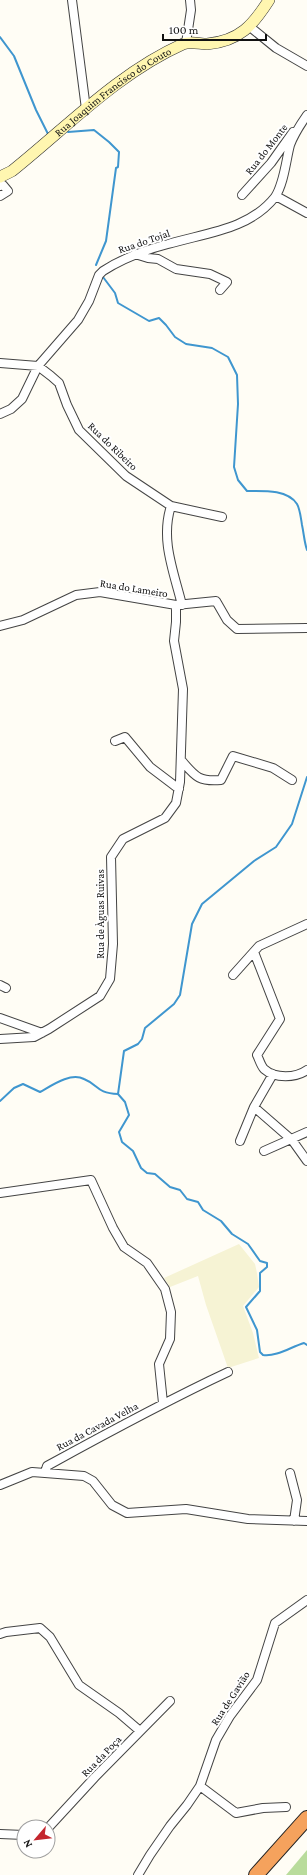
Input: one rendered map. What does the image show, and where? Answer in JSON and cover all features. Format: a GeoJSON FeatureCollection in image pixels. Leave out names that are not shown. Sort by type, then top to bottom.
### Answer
{"type":"FeatureCollection","features":[{"type":"Feature","properties":{"kind":"highway"},"geometry":{"type":"LineString","coordinates":[[256,1875],[307,1818]]}},
{"type":"Feature","properties":{"kind":"highway"},"geometry":{"type":"LineString","coordinates":[[267,1875],[307,1832]]}},
{"type":"Feature","properties":{"kind":"main road","name":"Rua Joaquim Francisco do Couto"},"geometry":{"type":"LineString","coordinates":[[0,177],[12,171],[86,109],[156,58],[186,43],[207,44],[237,35],[250,27],[269,0]]}},
{"type":"Feature","properties":{"kind":"street"},"geometry":{"type":"LineString","coordinates":[[72,0],[86,109]]}},
{"type":"Feature","properties":{"kind":"street"},"geometry":{"type":"LineString","coordinates":[[186,43],[191,10],[190,0]]}},
{"type":"Feature","properties":{"kind":"street"},"geometry":{"type":"LineString","coordinates":[[250,27],[276,48],[307,66]]}},
{"type":"Feature","properties":{"kind":"street","name":"Rua do Monte"},"geometry":{"type":"LineString","coordinates":[[242,195],[271,163],[307,115]]}},
{"type":"Feature","properties":{"kind":"street","name":"Rua do Tojal"},"geometry":{"type":"LineString","coordinates":[[0,413],[11,409],[22,399],[38,366],[78,320],[89,301],[99,275],[113,264],[135,254],[227,229],[246,220],[264,208],[276,196],[286,166],[290,145],[307,115]]}},
{"type":"Feature","properties":{"kind":"street"},"geometry":{"type":"LineString","coordinates":[[0,186],[3,185],[8,191],[0,196]]}},
{"type":"Feature","properties":{"kind":"street"},"geometry":{"type":"LineString","coordinates":[[276,196],[307,213]]}},
{"type":"Feature","properties":{"kind":"street"},"geometry":{"type":"LineString","coordinates":[[135,254],[148,258],[158,258],[176,270],[210,274],[227,282],[220,290]]}},
{"type":"Feature","properties":{"kind":"street"},"geometry":{"type":"LineString","coordinates":[[0,363],[38,366]]}},
{"type":"Feature","properties":{"kind":"street","name":"Rua do Ribeiro"},"geometry":{"type":"LineString","coordinates":[[38,366],[59,383],[67,405],[79,430],[126,476],[171,506],[222,517]]}},
{"type":"Feature","properties":{"kind":"street","name":"Rua do Lameiro"},"geometry":{"type":"LineString","coordinates":[[0,626],[23,620],[76,595],[100,592],[179,605],[166,543],[166,527],[171,506]]}},
{"type":"Feature","properties":{"kind":"street"},"geometry":{"type":"LineString","coordinates":[[179,605],[216,601],[227,620],[237,629],[307,628]]}},
{"type":"Feature","properties":{"kind":"street","name":"Rua de Àguas Ruivas"},"geometry":{"type":"LineString","coordinates":[[0,1039],[34,1037],[42,1033],[67,1019],[100,996],[110,979],[113,944],[111,856],[123,839],[165,818],[176,803],[179,789],[183,689],[174,641],[179,605]]}},
{"type":"Feature","properties":{"kind":"street"},"geometry":{"type":"LineString","coordinates":[[115,741],[125,737],[150,767],[179,789]]}},
{"type":"Feature","properties":{"kind":"street"},"geometry":{"type":"LineString","coordinates":[[181,760],[197,778],[208,781],[221,780],[229,768],[233,756],[273,768],[292,780]]}},
{"type":"Feature","properties":{"kind":"street"},"geometry":{"type":"LineString","coordinates":[[233,974],[259,946],[307,924]]}},
{"type":"Feature","properties":{"kind":"street"},"geometry":{"type":"LineString","coordinates":[[254,952],[280,1019],[257,1055],[264,1069],[278,1077],[301,1074],[307,1070]]}},
{"type":"Feature","properties":{"kind":"street"},"geometry":{"type":"LineString","coordinates":[[0,1018],[42,1033]]}},
{"type":"Feature","properties":{"kind":"street"},"geometry":{"type":"LineString","coordinates":[[240,1141],[254,1107],[272,1074]]}},
{"type":"Feature","properties":{"kind":"street"},"geometry":{"type":"LineString","coordinates":[[254,1107],[290,1138],[307,1161]]}},
{"type":"Feature","properties":{"kind":"street"},"geometry":{"type":"LineString","coordinates":[[264,1151],[290,1138],[307,1132]]}},
{"type":"Feature","properties":{"kind":"street"},"geometry":{"type":"LineString","coordinates":[[0,1192],[91,1180],[113,1228],[124,1247],[147,1263],[165,1289],[171,1312],[170,1339],[159,1364],[163,1403]]}},
{"type":"Feature","properties":{"kind":"street","name":"Rua da Cavada Velha"},"geometry":{"type":"LineString","coordinates":[[45,1472],[47,1466],[163,1403],[185,1394],[228,1372]]}},
{"type":"Feature","properties":{"kind":"street"},"geometry":{"type":"LineString","coordinates":[[0,1485],[32,1472],[84,1476],[93,1481],[112,1505],[127,1513],[186,1509],[248,1519],[307,1521]]}},
{"type":"Feature","properties":{"kind":"street"},"geometry":{"type":"LineString","coordinates":[[290,1474],[297,1500],[294,1521]]}},
{"type":"Feature","properties":{"kind":"street","name":"Rua de Gavião"},"geometry":{"type":"LineString","coordinates":[[138,1875],[154,1849],[200,1786],[216,1740],[230,1716],[257,1680],[275,1623],[307,1600]]}},
{"type":"Feature","properties":{"kind":"street"},"geometry":{"type":"LineString","coordinates":[[0,1634],[40,1628],[50,1637],[79,1685],[119,1713],[140,1731]]}},
{"type":"Feature","properties":{"kind":"street","name":"Rua da Poça"},"geometry":{"type":"LineString","coordinates":[[56,1820],[170,1701]]}},
{"type":"Feature","properties":{"kind":"street"},"geometry":{"type":"LineString","coordinates":[[200,1786],[236,1813],[263,1808],[286,1807]]}},
{"type":"Feature","properties":{"kind":"street"},"geometry":{"type":"LineString","coordinates":[[0,1834],[16,1835]]}},
{"type":"Feature","properties":{"kind":"shaded area"},"geometry":{"type":"Polygon","coordinates":[[[239,1244],[255,1264],[257,1273],[259,1287],[243,1306],[253,1333],[259,1358],[228,1368],[206,1305],[198,1276],[170,1287],[164,1278],[239,1244]]]}},
{"type":"Feature","properties":{"kind":"green space"},"geometry":{"type":"Polygon","coordinates":[[[307,1850],[307,1875],[286,1875],[307,1850]]]}},
{"type":"Feature","properties":{"kind":"waterway"},"geometry":{"type":"LineString","coordinates":[[0,37],[14,56],[36,110],[48,134]]}},
{"type":"Feature","properties":{"kind":"waterway"},"geometry":{"type":"LineString","coordinates":[[68,132],[94,130],[119,152],[106,241],[96,265]]}},
{"type":"Feature","properties":{"kind":"waterway"},"geometry":{"type":"LineString","coordinates":[[103,277],[115,293],[118,303],[149,321],[159,318],[175,337],[186,344],[212,348],[228,357],[237,375],[238,404],[234,467],[238,480],[247,491],[281,493],[293,499],[299,509],[307,550]]}},
{"type":"Feature","properties":{"kind":"waterway"},"geometry":{"type":"LineString","coordinates":[[118,1094],[124,1051],[138,1044],[142,1039],[145,1028],[174,1004],[180,995],[192,924],[202,904],[254,861],[276,847],[292,824],[307,777]]}},
{"type":"Feature","properties":{"kind":"waterway"},"geometry":{"type":"LineString","coordinates":[[0,1101],[14,1088],[23,1084],[40,1092],[55,1083],[73,1077],[79,1077],[89,1081],[106,1092],[118,1094]]}},
{"type":"Feature","properties":{"kind":"waterway"},"geometry":{"type":"LineString","coordinates":[[118,1094],[125,1102],[129,1115],[119,1132],[122,1142],[133,1151],[141,1168],[147,1173],[155,1174],[170,1187],[180,1190],[187,1199],[198,1202],[203,1210],[221,1221],[232,1234],[248,1244],[260,1261],[267,1263],[267,1267],[260,1273],[260,1291],[246,1307],[257,1330],[260,1352],[263,1355],[273,1355],[304,1343],[307,1345]]}}]}
